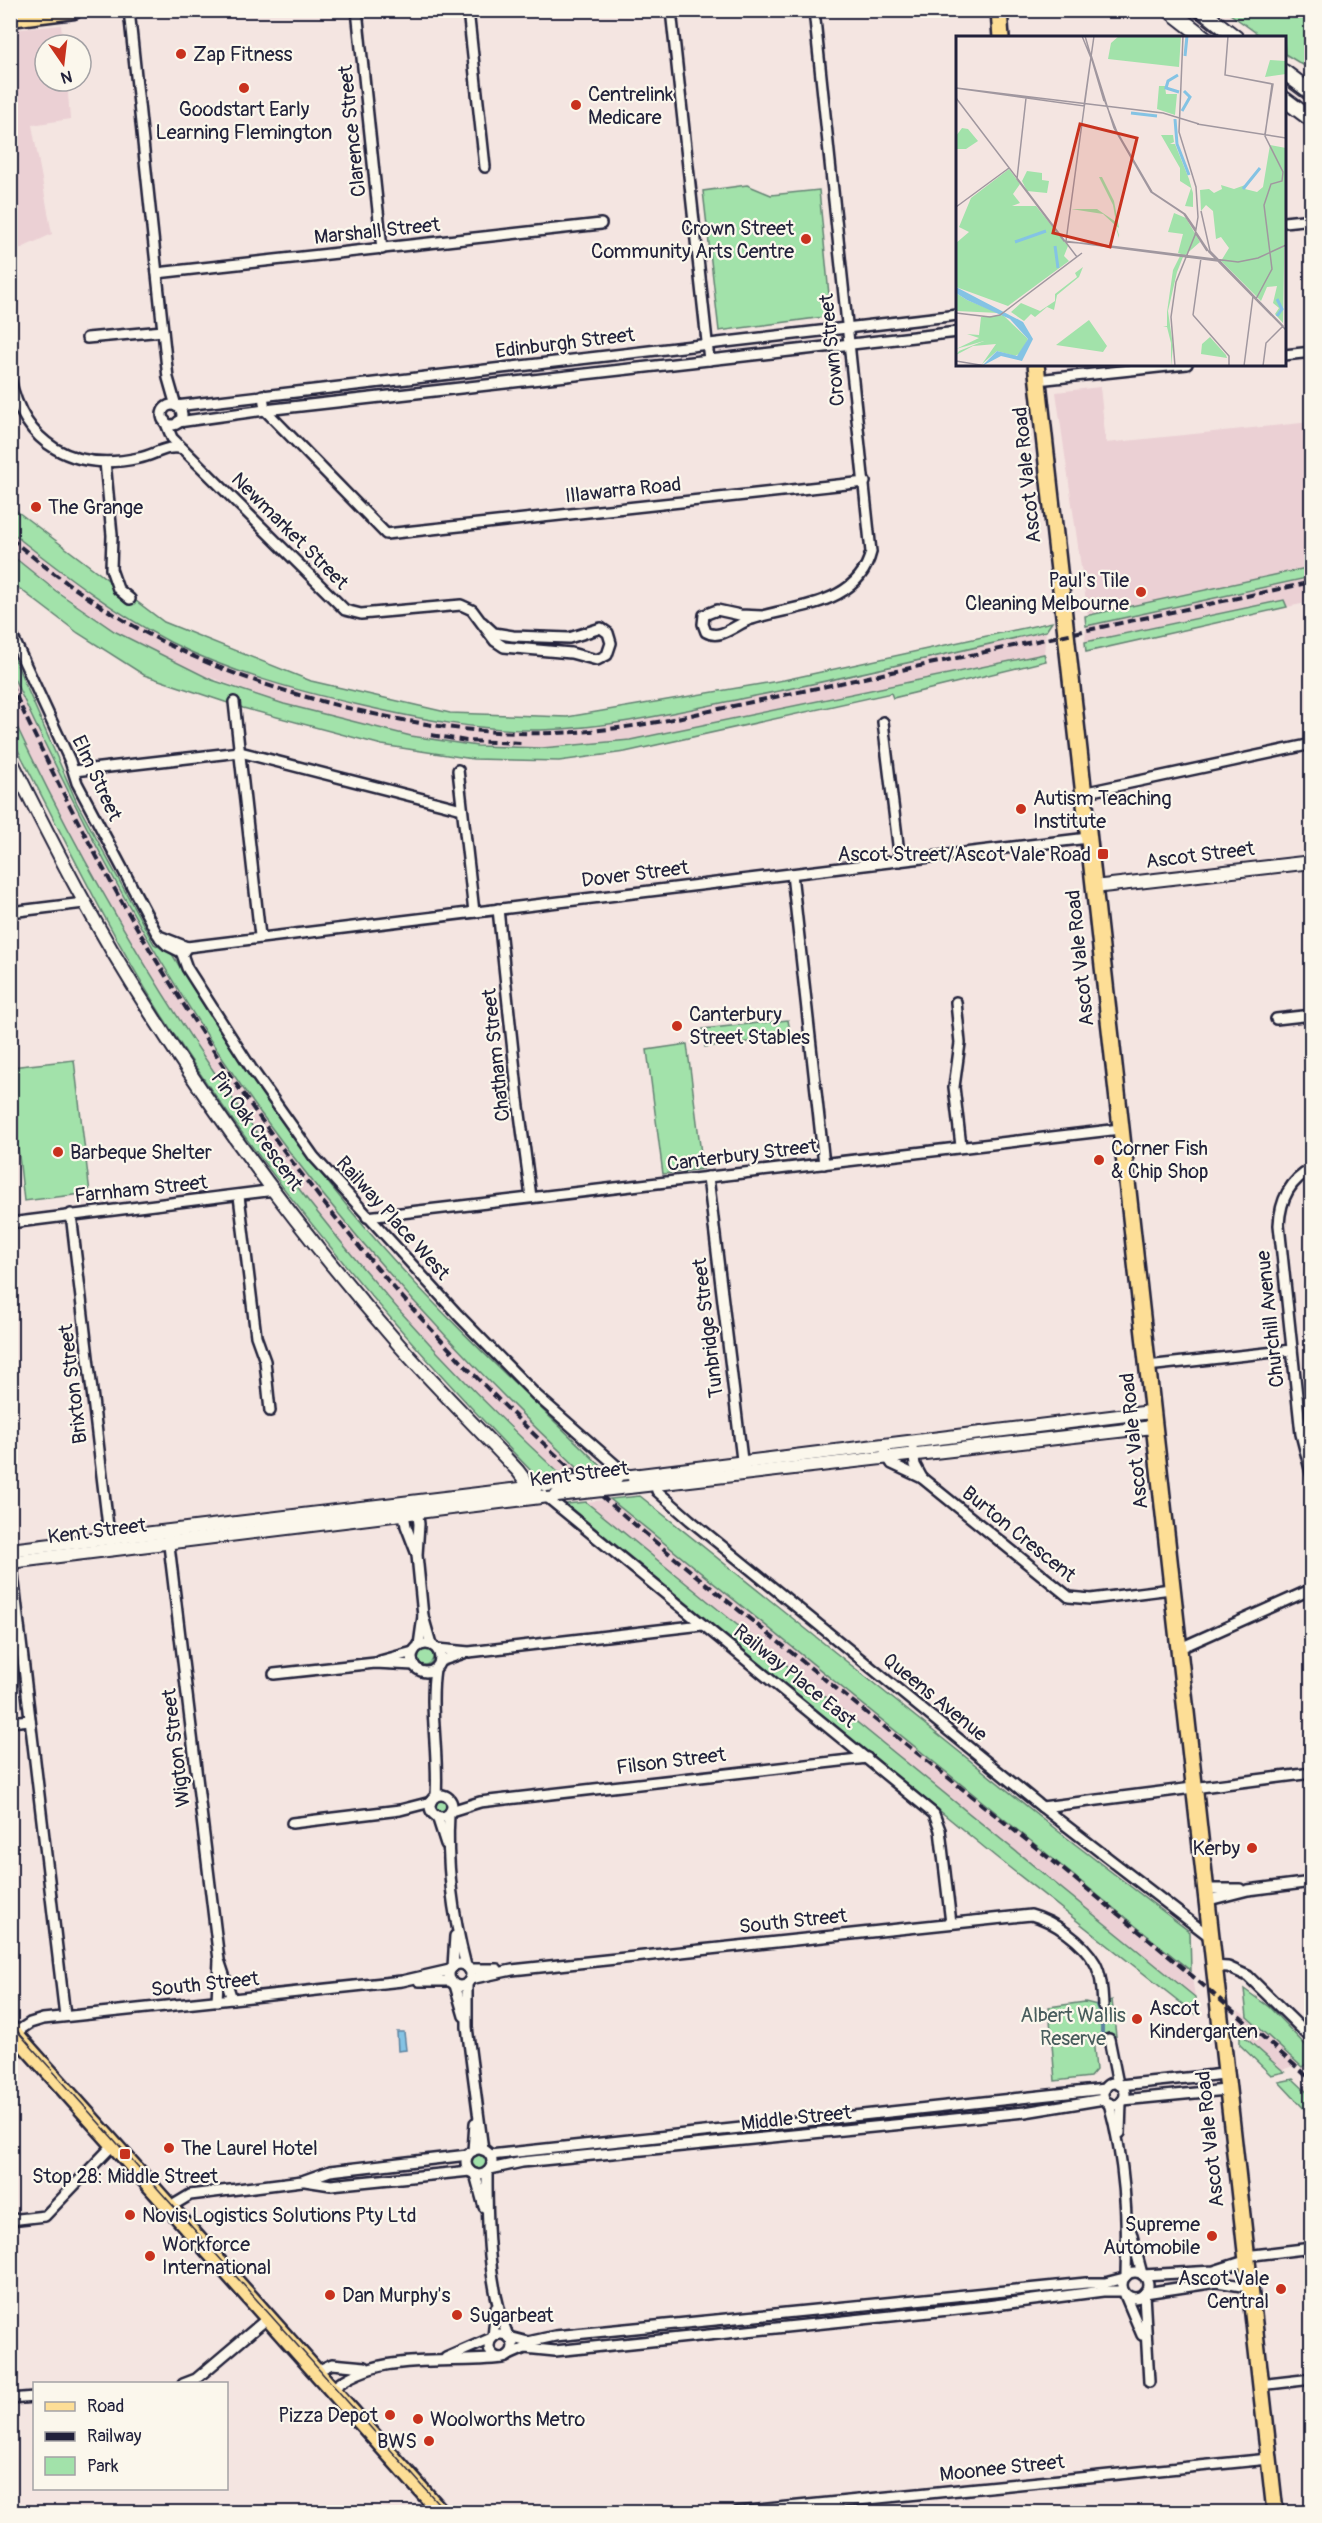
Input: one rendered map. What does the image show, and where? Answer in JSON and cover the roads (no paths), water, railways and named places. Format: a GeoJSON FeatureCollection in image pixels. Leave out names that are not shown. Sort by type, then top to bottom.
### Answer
{"type":"FeatureCollection","features":[{"type":"Feature","properties":{"kind":"highway"},"geometry":{"type":"LineString","coordinates":[[10,18],[74,10]]}},
{"type":"Feature","properties":{"kind":"main road"},"geometry":{"type":"LineString","coordinates":[[999,10],[1000,36]]}},
{"type":"Feature","properties":{"kind":"main road"},"geometry":{"type":"LineString","coordinates":[[1169,10],[1202,36]]}},
{"type":"Feature","properties":{"kind":"main road"},"geometry":{"type":"LineString","coordinates":[[1200,10],[1233,36]]}},
{"type":"Feature","properties":{"kind":"main road"},"geometry":{"type":"LineString","coordinates":[[1286,74],[1311,93]]}},
{"type":"Feature","properties":{"kind":"main road"},"geometry":{"type":"LineString","coordinates":[[1286,101],[1311,120]]}},
{"type":"Feature","properties":{"kind":"main road","name":"Ascot Vale Road"},"geometry":{"type":"LineString","coordinates":[[1036,366],[1192,1788],[1275,2512]]}},
{"type":"Feature","properties":{"kind":"main road"},"geometry":{"type":"LineString","coordinates":[[13,2031],[441,2512]]}},
{"type":"Feature","properties":{"kind":"street"},"geometry":{"type":"LineString","coordinates":[[129,10],[162,331],[168,378],[176,406],[182,412],[178,423],[179,440],[183,449]]}},
{"type":"Feature","properties":{"kind":"street","name":"Clarence Street"},"geometry":{"type":"LineString","coordinates":[[357,10],[382,249]]}},
{"type":"Feature","properties":{"kind":"street"},"geometry":{"type":"LineString","coordinates":[[468,10],[485,167]]}},
{"type":"Feature","properties":{"kind":"street"},"geometry":{"type":"LineString","coordinates":[[670,10],[709,360]]}},
{"type":"Feature","properties":{"kind":"street","name":"Crown Street"},"geometry":{"type":"LineString","coordinates":[[762,616],[713,610],[704,615],[703,624],[706,632],[716,635],[762,616],[830,598],[853,583],[865,569],[872,546],[814,10]]}},
{"type":"Feature","properties":{"kind":"street"},"geometry":{"type":"LineString","coordinates":[[1286,222],[1311,219]]}},
{"type":"Feature","properties":{"kind":"street","name":"Marshall Street"},"geometry":{"type":"LineString","coordinates":[[157,273],[601,224]]}},
{"type":"Feature","properties":{"kind":"street","name":"Edinburgh Street"},"geometry":{"type":"LineString","coordinates":[[176,406],[956,315]]}},
{"type":"Feature","properties":{"kind":"street"},"geometry":{"type":"LineString","coordinates":[[87,338],[162,331]]}},
{"type":"Feature","properties":{"kind":"street","name":"Edinburgh Street"},"geometry":{"type":"LineString","coordinates":[[178,423],[265,410],[956,332]]}},
{"type":"Feature","properties":{"kind":"street"},"geometry":{"type":"LineString","coordinates":[[1286,354],[1311,352]]}},
{"type":"Feature","properties":{"kind":"street"},"geometry":{"type":"LineString","coordinates":[[1037,380],[1168,366]]}},
{"type":"Feature","properties":{"kind":"street"},"geometry":{"type":"LineString","coordinates":[[10,378],[21,411],[44,441],[72,457],[105,462],[138,459],[168,447],[183,449]]}},
{"type":"Feature","properties":{"kind":"street"},"geometry":{"type":"LineString","coordinates":[[168,378],[165,421],[172,425],[178,423]]}},
{"type":"Feature","properties":{"kind":"street"},"geometry":{"type":"LineString","coordinates":[[263,396],[265,410]]}},
{"type":"Feature","properties":{"kind":"street"},"geometry":{"type":"LineString","coordinates":[[164,410],[167,406],[176,406]]}},
{"type":"Feature","properties":{"kind":"street","name":"Illawarra Road"},"geometry":{"type":"LineString","coordinates":[[265,410],[386,534],[865,482]]}},
{"type":"Feature","properties":{"kind":"street","name":"Newmarket Street"},"geometry":{"type":"LineString","coordinates":[[165,421],[169,433],[183,449],[345,610],[361,614],[460,605],[472,610],[497,643],[510,648],[571,652],[597,660],[607,655],[611,646],[608,633],[601,628],[569,638],[513,636],[494,633],[482,622]]}},
{"type":"Feature","properties":{"kind":"street"},"geometry":{"type":"LineString","coordinates":[[155,453],[168,442],[169,433]]}},
{"type":"Feature","properties":{"kind":"street"},"geometry":{"type":"LineString","coordinates":[[105,462],[112,535],[111,569],[118,589],[130,599]]}},
{"type":"Feature","properties":{"kind":"street","name":"Elm Street"},"geometry":{"type":"LineString","coordinates":[[10,631],[74,771],[80,789],[159,936],[185,950]]}},
{"type":"Feature","properties":{"kind":"street"},"geometry":{"type":"LineString","coordinates":[[234,702],[260,936]]}},
{"type":"Feature","properties":{"kind":"street"},"geometry":{"type":"LineString","coordinates":[[883,722],[900,861]]}},
{"type":"Feature","properties":{"kind":"street"},"geometry":{"type":"LineString","coordinates":[[1083,793],[1311,744]]}},
{"type":"Feature","properties":{"kind":"street"},"geometry":{"type":"LineString","coordinates":[[74,771],[240,752],[462,809]]}},
{"type":"Feature","properties":{"kind":"street","name":"Pin Oak Crescent"},"geometry":{"type":"LineString","coordinates":[[10,758],[84,903],[150,1013],[204,1093],[275,1190],[400,1346],[518,1471],[530,1487]]}},
{"type":"Feature","properties":{"kind":"street"},"geometry":{"type":"LineString","coordinates":[[458,770],[474,912]]}},
{"type":"Feature","properties":{"kind":"street","name":"Dover Street"},"geometry":{"type":"LineString","coordinates":[[185,950],[260,936],[1088,838]]}},
{"type":"Feature","properties":{"kind":"street","name":"Ascot Street"},"geometry":{"type":"LineString","coordinates":[[1094,887],[1311,862]]}},
{"type":"Feature","properties":{"kind":"street"},"geometry":{"type":"LineString","coordinates":[[792,874],[824,1164]]}},
{"type":"Feature","properties":{"kind":"street"},"geometry":{"type":"LineString","coordinates":[[10,912],[84,903]]}},
{"type":"Feature","properties":{"kind":"street","name":"Chatham Street"},"geometry":{"type":"LineString","coordinates":[[498,909],[531,1197]]}},
{"type":"Feature","properties":{"kind":"street","name":"Railway Place West"},"geometry":{"type":"LineString","coordinates":[[185,950],[187,968],[264,1086],[314,1157],[367,1217],[536,1395],[624,1480]]}},
{"type":"Feature","properties":{"kind":"street"},"geometry":{"type":"LineString","coordinates":[[956,1002],[960,1043],[954,1087],[961,1146]]}},
{"type":"Feature","properties":{"kind":"street"},"geometry":{"type":"LineString","coordinates":[[1276,1019],[1311,1015]]}},
{"type":"Feature","properties":{"kind":"street","name":"Canterbury Street"},"geometry":{"type":"LineString","coordinates":[[367,1217],[1120,1129]]}},
{"type":"Feature","properties":{"kind":"street","name":"Churchill Avenue"},"geometry":{"type":"LineString","coordinates":[[1311,1169],[1287,1191],[1279,1213],[1279,1240],[1304,1452],[1311,1477]]}},
{"type":"Feature","properties":{"kind":"street","name":"Tunbridge Street"},"geometry":{"type":"LineString","coordinates":[[708,1177],[743,1468]]}},
{"type":"Feature","properties":{"kind":"street","name":"Farnham Street"},"geometry":{"type":"LineString","coordinates":[[10,1223],[275,1190]]}},
{"type":"Feature","properties":{"kind":"street"},"geometry":{"type":"LineString","coordinates":[[239,1196],[256,1336],[265,1362],[270,1412]]}},
{"type":"Feature","properties":{"kind":"street","name":"Brixton Street"},"geometry":{"type":"LineString","coordinates":[[71,1214],[110,1544]]}},
{"type":"Feature","properties":{"kind":"street"},"geometry":{"type":"LineString","coordinates":[[1147,1366],[1292,1350]]}},
{"type":"Feature","properties":{"kind":"street","name":"Kent Street"},"geometry":{"type":"LineString","coordinates":[[11,1557],[550,1493],[624,1480],[654,1479],[1152,1420]]}},
{"type":"Feature","properties":{"kind":"street"},"geometry":{"type":"LineString","coordinates":[[913,1448],[915,1465],[922,1478]]}},
{"type":"Feature","properties":{"kind":"street","name":"Burton Crescent"},"geometry":{"type":"LineString","coordinates":[[884,1452],[892,1464],[922,1478],[1069,1597],[1091,1599],[1171,1589]]}},
{"type":"Feature","properties":{"kind":"street","name":"Queens Avenue"},"geometry":{"type":"LineString","coordinates":[[654,1479],[661,1496],[1042,1807],[1209,1936]]}},
{"type":"Feature","properties":{"kind":"street","name":"Kent Street"},"geometry":{"type":"LineString","coordinates":[[417,1508],[530,1487],[550,1493]]}},
{"type":"Feature","properties":{"kind":"street","name":"Railway Place East"},"geometry":{"type":"LineString","coordinates":[[550,1493],[702,1625],[934,1814],[940,1830],[951,1923]]}},
{"type":"Feature","properties":{"kind":"street"},"geometry":{"type":"LineString","coordinates":[[417,1508],[417,1555],[423,1616],[434,1647],[437,1665],[432,1701],[438,1764],[434,1807],[447,1849],[456,1928],[469,1981],[467,2027],[476,2109],[487,2152],[488,2218],[497,2299],[513,2345],[505,2357]]}},
{"type":"Feature","properties":{"kind":"street"},"geometry":{"type":"LineString","coordinates":[[403,1509],[417,1555]]}},
{"type":"Feature","properties":{"kind":"street","name":"Wigton Street"},"geometry":{"type":"LineString","coordinates":[[169,1537],[219,1960],[217,2001]]}},
{"type":"Feature","properties":{"kind":"street"},"geometry":{"type":"LineString","coordinates":[[11,1557],[65,2016]]}},
{"type":"Feature","properties":{"kind":"street"},"geometry":{"type":"LineString","coordinates":[[1178,1649],[1311,1589]]}},
{"type":"Feature","properties":{"kind":"street"},"geometry":{"type":"LineString","coordinates":[[414,1665],[423,1616]]}},
{"type":"Feature","properties":{"kind":"street"},"geometry":{"type":"LineString","coordinates":[[375,1663],[416,1648],[434,1647],[469,1652],[702,1625]]}},
{"type":"Feature","properties":{"kind":"street"},"geometry":{"type":"LineString","coordinates":[[422,1672],[469,1652]]}},
{"type":"Feature","properties":{"kind":"street"},"geometry":{"type":"LineString","coordinates":[[274,1674],[375,1663],[414,1665],[422,1672],[432,1701]]}},
{"type":"Feature","properties":{"kind":"street"},"geometry":{"type":"LineString","coordinates":[[10,1722],[30,1720]]}},
{"type":"Feature","properties":{"kind":"street","name":"Filson Street"},"geometry":{"type":"LineString","coordinates":[[434,1807],[450,1812],[480,1802],[867,1758]]}},
{"type":"Feature","properties":{"kind":"street"},"geometry":{"type":"LineString","coordinates":[[438,1764],[449,1798],[447,1849]]}},
{"type":"Feature","properties":{"kind":"street"},"geometry":{"type":"LineString","coordinates":[[1042,1807],[1311,1773]]}},
{"type":"Feature","properties":{"kind":"street","name":"Filson Street"},"geometry":{"type":"LineString","coordinates":[[434,1807],[449,1798],[480,1802]]}},
{"type":"Feature","properties":{"kind":"street"},"geometry":{"type":"LineString","coordinates":[[292,1823],[434,1807]]}},
{"type":"Feature","properties":{"kind":"street"},"geometry":{"type":"LineString","coordinates":[[1204,1895],[1311,1882]]}},
{"type":"Feature","properties":{"kind":"street","name":"South Street"},"geometry":{"type":"LineString","coordinates":[[13,2031],[35,2021],[65,2016],[402,1981],[453,1983],[512,1970],[1031,1915],[1050,1922],[1072,1939],[1095,1964],[1103,2005]]}},
{"type":"Feature","properties":{"kind":"street"},"geometry":{"type":"LineString","coordinates":[[456,1928],[451,1968],[453,1983],[467,2027]]}},
{"type":"Feature","properties":{"kind":"street","name":"Wigton Street"},"geometry":{"type":"LineString","coordinates":[[219,1960],[232,1999]]}},
{"type":"Feature","properties":{"kind":"street"},"geometry":{"type":"LineString","coordinates":[[1212,1966],[1228,1967],[1248,1976],[1311,2039]]}},
{"type":"Feature","properties":{"kind":"street","name":"South Street"},"geometry":{"type":"LineString","coordinates":[[402,1981],[451,1968],[512,1970]]}},
{"type":"Feature","properties":{"kind":"street"},"geometry":{"type":"LineString","coordinates":[[1109,2039],[1112,2061],[1111,2091],[1128,2221],[1143,2275],[1148,2282],[1145,2294],[1149,2382]]}},
{"type":"Feature","properties":{"kind":"street","name":"Middle Street"},"geometry":{"type":"LineString","coordinates":[[471,2153],[1111,2091],[1224,2074]]}},
{"type":"Feature","properties":{"kind":"street"},"geometry":{"type":"LineString","coordinates":[[1111,2091],[1122,2101],[1226,2090]]}},
{"type":"Feature","properties":{"kind":"street"},"geometry":{"type":"LineString","coordinates":[[1111,2091],[1125,2093],[1122,2101],[1119,2142]]}},
{"type":"Feature","properties":{"kind":"street","name":"Middle Street"},"geometry":{"type":"LineString","coordinates":[[472,2173],[489,2171],[514,2163],[1025,2112],[1111,2091]]}},
{"type":"Feature","properties":{"kind":"street"},"geometry":{"type":"LineString","coordinates":[[476,2109],[471,2153],[466,2163],[472,2173],[488,2218]]}},
{"type":"Feature","properties":{"kind":"street"},"geometry":{"type":"LineString","coordinates":[[10,2220],[45,2216],[113,2145]]}},
{"type":"Feature","properties":{"kind":"street"},"geometry":{"type":"LineString","coordinates":[[170,2207],[190,2195],[302,2181],[330,2171],[471,2153]]}},
{"type":"Feature","properties":{"kind":"street"},"geometry":{"type":"LineString","coordinates":[[302,2181],[331,2185],[472,2173]]}},
{"type":"Feature","properties":{"kind":"street"},"geometry":{"type":"LineString","coordinates":[[1128,2221],[1124,2293],[1146,2343]]}},
{"type":"Feature","properties":{"kind":"street"},"geometry":{"type":"LineString","coordinates":[[444,2359],[501,2334],[528,2342],[552,2336],[1086,2283],[1105,2283],[1134,2272],[1143,2275],[1214,2271],[1245,2259],[1311,2248]]}},
{"type":"Feature","properties":{"kind":"street"},"geometry":{"type":"LineString","coordinates":[[317,2371],[332,2364],[370,2367],[444,2359],[475,2361],[505,2357],[528,2348],[553,2351],[987,2306],[1103,2291],[1124,2293],[1137,2298],[1145,2294],[1217,2282],[1248,2287]]}},
{"type":"Feature","properties":{"kind":"street"},"geometry":{"type":"LineString","coordinates":[[985,2294],[987,2306]]}},
{"type":"Feature","properties":{"kind":"street"},"geometry":{"type":"LineString","coordinates":[[497,2299],[493,2338],[489,2344],[491,2352],[505,2357]]}},
{"type":"Feature","properties":{"kind":"street"},"geometry":{"type":"LineString","coordinates":[[912,2301],[914,2313]]}},
{"type":"Feature","properties":{"kind":"street"},"geometry":{"type":"LineString","coordinates":[[188,2382],[196,2379],[269,2317]]}},
{"type":"Feature","properties":{"kind":"street"},"geometry":{"type":"LineString","coordinates":[[693,2322],[694,2337]]}},
{"type":"Feature","properties":{"kind":"street"},"geometry":{"type":"LineString","coordinates":[[332,2389],[347,2377],[370,2367]]}},
{"type":"Feature","properties":{"kind":"street"},"geometry":{"type":"LineString","coordinates":[[1260,2385],[1311,2379]]}},
{"type":"Feature","properties":{"kind":"street"},"geometry":{"type":"LineString","coordinates":[[10,2399],[33,2397]]}},
{"type":"Feature","properties":{"kind":"street","name":"Moonee Street"},"geometry":{"type":"LineString","coordinates":[[738,2512],[1269,2459]]}},
{"type":"Feature","properties":{"kind":"water"},"geometry":{"type":"Polygon","coordinates":[[[397,2032],[404,2032],[406,2050],[398,2051],[397,2032]]]}},
{"type":"Feature","properties":{"kind":"waterway"},"geometry":{"type":"LineString","coordinates":[[1097,2005],[1102,2019],[1102,2034]]}},
{"type":"Feature","properties":{"kind":"tram line"},"geometry":{"type":"LineString","coordinates":[[1190,10],[1222,36]]}},
{"type":"Feature","properties":{"kind":"tram line"},"geometry":{"type":"LineString","coordinates":[[1286,86],[1312,105]]}},
{"type":"Feature","properties":{"kind":"tram line"},"geometry":{"type":"LineString","coordinates":[[10,2023],[446,2512]]}},
{"type":"Feature","properties":{"kind":"railway"},"geometry":{"type":"LineString","coordinates":[[10,538],[49,570],[128,623],[168,644],[253,680],[299,695],[389,717],[467,730],[505,732],[581,732],[663,721],[1312,582]]}},
{"type":"Feature","properties":{"kind":"railway"},"geometry":{"type":"LineString","coordinates":[[10,683],[62,791],[119,896],[179,998],[245,1096],[315,1191],[390,1283],[470,1371],[556,1455],[647,1535],[1125,1920],[1251,2026],[1312,2081]]}},
{"type":"Feature","properties":{"kind":"railway"},"geometry":{"type":"LineString","coordinates":[[431,735],[466,741],[523,743]]}},
{"type":"Feature","properties":{"kind":"place","name":"Zap Fitness"},"geometry":{"type":"Point","coordinates":[181,54]}},
{"type":"Feature","properties":{"kind":"place","name":"Goodstart Early Learning Flemington"},"geometry":{"type":"Point","coordinates":[244,88]}},
{"type":"Feature","properties":{"kind":"place","name":"Centrelink Medicare"},"geometry":{"type":"Point","coordinates":[576,105]}},
{"type":"Feature","properties":{"kind":"place","name":"Crown Street Community Arts Centre"},"geometry":{"type":"Point","coordinates":[806,239]}},
{"type":"Feature","properties":{"kind":"place","name":"The Grange"},"geometry":{"type":"Point","coordinates":[36,507]}},
{"type":"Feature","properties":{"kind":"place","name":"Paul's Tile Cleaning Melbourne"},"geometry":{"type":"Point","coordinates":[1141,592]}},
{"type":"Feature","properties":{"kind":"place","name":"Autism Teaching Institute"},"geometry":{"type":"Point","coordinates":[1021,809]}},
{"type":"Feature","properties":{"kind":"place","name":"Ascot Street/Ascot Vale Road"},"geometry":{"type":"Point","coordinates":[1103,854]}},
{"type":"Feature","properties":{"kind":"place","name":"Canterbury Street Stables"},"geometry":{"type":"Point","coordinates":[677,1026]}},
{"type":"Feature","properties":{"kind":"place","name":"Barbeque Shelter"},"geometry":{"type":"Point","coordinates":[58,1152]}},
{"type":"Feature","properties":{"kind":"place","name":"Corner Fish & Chip Shop"},"geometry":{"type":"Point","coordinates":[1099,1160]}},
{"type":"Feature","properties":{"kind":"place","name":"Kerby"},"geometry":{"type":"Point","coordinates":[1252,1848]}},
{"type":"Feature","properties":{"kind":"place","name":"Ascot Kindergarten"},"geometry":{"type":"Point","coordinates":[1137,2019]}},
{"type":"Feature","properties":{"kind":"place","name":"The Laurel Hotel"},"geometry":{"type":"Point","coordinates":[169,2148]}},
{"type":"Feature","properties":{"kind":"place","name":"Stop 28: Middle Street"},"geometry":{"type":"Point","coordinates":[125,2154]}},
{"type":"Feature","properties":{"kind":"place","name":"Novis Logistics Solutions Pty Ltd"},"geometry":{"type":"Point","coordinates":[130,2215]}},
{"type":"Feature","properties":{"kind":"place","name":"Supreme Automobile"},"geometry":{"type":"Point","coordinates":[1212,2236]}},
{"type":"Feature","properties":{"kind":"place","name":"Workforce International"},"geometry":{"type":"Point","coordinates":[150,2256]}},
{"type":"Feature","properties":{"kind":"place","name":"Ascot Vale Central"},"geometry":{"type":"Point","coordinates":[1281,2289]}},
{"type":"Feature","properties":{"kind":"place","name":"Dan Murphy's"},"geometry":{"type":"Point","coordinates":[330,2295]}},
{"type":"Feature","properties":{"kind":"place","name":"Sugarbeat"},"geometry":{"type":"Point","coordinates":[457,2315]}},
{"type":"Feature","properties":{"kind":"place","name":"Pizza Depot"},"geometry":{"type":"Point","coordinates":[390,2415]}},
{"type":"Feature","properties":{"kind":"place","name":"Woolworths Metro"},"geometry":{"type":"Point","coordinates":[418,2419]}},
{"type":"Feature","properties":{"kind":"place","name":"BWS"},"geometry":{"type":"Point","coordinates":[429,2441]}},
{"type":"Feature","properties":{"kind":"park label","name":"Albert Wallis Reserve"},"geometry":{"type":"Point","coordinates":[1073,2026]}}]}
